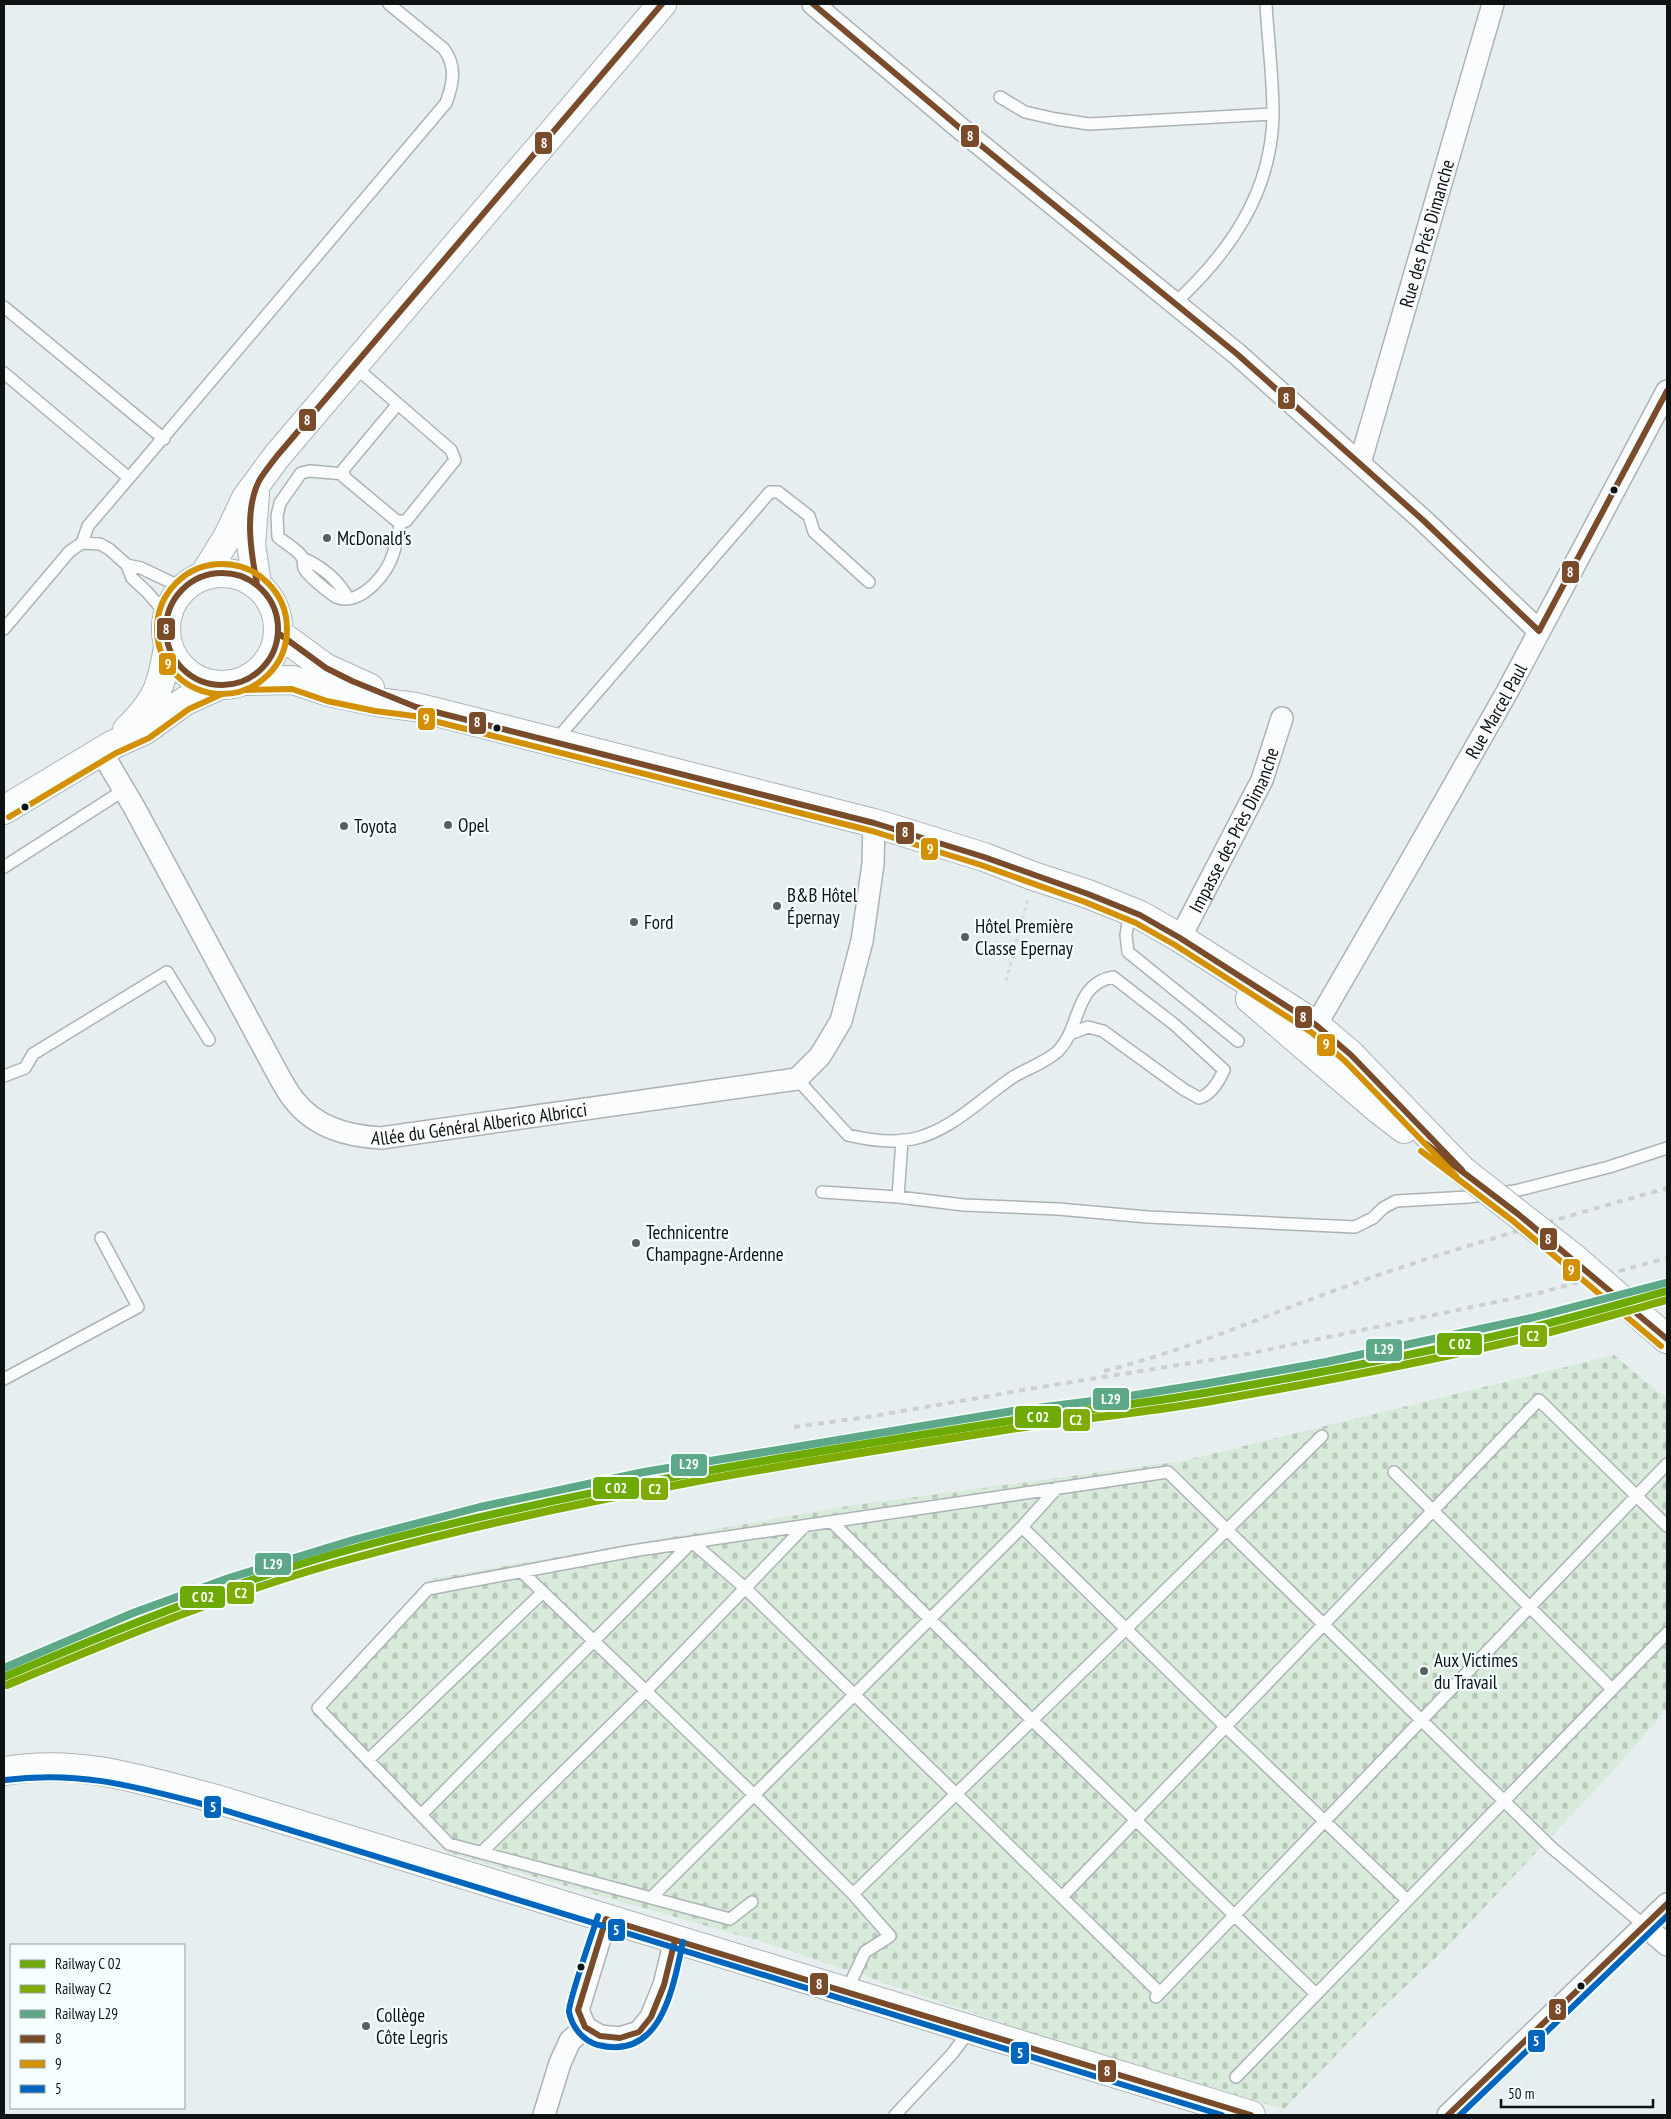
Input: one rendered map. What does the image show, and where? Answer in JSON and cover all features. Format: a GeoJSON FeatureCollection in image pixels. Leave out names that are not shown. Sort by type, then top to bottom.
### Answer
{"type":"FeatureCollection","features":[{"type":"Feature","properties":{"kind":"main road"},"geometry":{"type":"LineString","coordinates":[[662,4],[276,456],[246,498],[228,536],[167,615],[165,629],[168,647],[175,662],[186,674],[201,682],[218,686],[245,681],[293,680],[329,692],[377,702],[416,707],[874,823],[984,857],[1088,894],[1130,911],[1180,938],[1316,1025],[1351,1055],[1462,1170]]}},
{"type":"Feature","properties":{"kind":"main road"},"geometry":{"type":"LineString","coordinates":[[257,584],[250,544],[254,498],[258,483]]}},
{"type":"Feature","properties":{"kind":"main road"},"geometry":{"type":"LineString","coordinates":[[193,581],[222,572],[240,576],[257,584],[269,598],[276,614],[278,633],[275,648],[268,661],[258,673],[245,681]]}},
{"type":"Feature","properties":{"kind":"main road"},"geometry":{"type":"LineString","coordinates":[[278,633],[326,668],[352,681],[416,707]]}},
{"type":"Feature","properties":{"kind":"main road"},"geometry":{"type":"LineString","coordinates":[[107,748],[142,715],[154,699],[163,678],[168,647]]}},
{"type":"Feature","properties":{"kind":"main road"},"geometry":{"type":"LineString","coordinates":[[4,810],[107,748],[145,730],[184,701],[218,686]]}},
{"type":"Feature","properties":{"kind":"main road"},"geometry":{"type":"LineString","coordinates":[[1222,965],[1252,1002],[1378,1109],[1462,1170],[1574,1258],[1667,1339]]}},
{"type":"Feature","properties":{"kind":"main road"},"geometry":{"type":"LineString","coordinates":[[4,1772],[26,1768],[76,1767],[146,1780],[1251,2115]]}},
{"type":"Feature","properties":{"kind":"street"},"geometry":{"type":"LineString","coordinates":[[813,4],[1238,354],[1424,521],[1539,631]]}},
{"type":"Feature","properties":{"kind":"street","name":"Rue des Prés Dimanche"},"geometry":{"type":"LineString","coordinates":[[1360,463],[1493,4]]}},
{"type":"Feature","properties":{"kind":"street","name":"Rue Marcel Paul"},"geometry":{"type":"LineString","coordinates":[[1316,1025],[1425,837],[1539,631],[1667,391]]}},
{"type":"Feature","properties":{"kind":"street","name":"Impasse des Près Dimanche"},"geometry":{"type":"LineString","coordinates":[[1180,938],[1262,780],[1282,718]]}},
{"type":"Feature","properties":{"kind":"street","name":"Allée du Général Alberico Albricci"},"geometry":{"type":"LineString","coordinates":[[107,748],[124,790],[274,1067],[295,1101],[317,1120],[336,1130],[357,1136],[381,1138],[797,1079]]}},
{"type":"Feature","properties":{"kind":"street"},"geometry":{"type":"LineString","coordinates":[[797,1079],[820,1056],[841,1021],[862,941],[873,864],[874,823]]}},
{"type":"Feature","properties":{"kind":"street"},"geometry":{"type":"LineString","coordinates":[[1448,2115],[1667,1904]]}},
{"type":"Feature","properties":{"kind":"street"},"geometry":{"type":"LineString","coordinates":[[606,1919],[578,2010],[585,2027],[600,2036],[620,2038],[639,2032],[651,2017],[664,1985],[675,1940]]}},
{"type":"Feature","properties":{"kind":"street"},"geometry":{"type":"LineString","coordinates":[[1645,1926],[1667,1945]]}},
{"type":"Feature","properties":{"kind":"street"},"geometry":{"type":"LineString","coordinates":[[544,2115],[560,2063],[570,2041],[585,2027]]}},
{"type":"Feature","properties":{"kind":"lane"},"geometry":{"type":"LineString","coordinates":[[82,543],[88,526],[164,439],[446,103],[453,84],[453,68],[450,57],[444,49],[389,4]]}},
{"type":"Feature","properties":{"kind":"lane"},"geometry":{"type":"LineString","coordinates":[[1175,304],[1193,287],[1224,250],[1246,218],[1269,157],[1273,114],[1266,4]]}},
{"type":"Feature","properties":{"kind":"lane"},"geometry":{"type":"LineString","coordinates":[[1000,97],[1025,112],[1089,124],[1273,114]]}},
{"type":"Feature","properties":{"kind":"lane"},"geometry":{"type":"LineString","coordinates":[[4,307],[164,439]]}},
{"type":"Feature","properties":{"kind":"lane"},"geometry":{"type":"LineString","coordinates":[[354,366],[451,450],[455,460],[406,521],[401,521],[398,522],[344,474],[310,471],[301,473],[280,503],[277,516],[278,536],[302,558],[314,563],[341,586],[348,598],[355,598],[367,590],[389,565],[395,549],[401,521]]}},
{"type":"Feature","properties":{"kind":"lane"},"geometry":{"type":"LineString","coordinates":[[4,373],[129,478]]}},
{"type":"Feature","properties":{"kind":"lane"},"geometry":{"type":"LineString","coordinates":[[344,474],[343,470],[397,405]]}},
{"type":"Feature","properties":{"kind":"lane"},"geometry":{"type":"LineString","coordinates":[[554,742],[770,492],[778,492],[810,516],[814,532],[869,582]]}},
{"type":"Feature","properties":{"kind":"lane"},"geometry":{"type":"LineString","coordinates":[[4,629],[70,551],[82,543],[91,542],[105,547],[127,565],[193,581]]}},
{"type":"Feature","properties":{"kind":"lane"},"geometry":{"type":"LineString","coordinates":[[127,565],[132,578],[167,615]]}},
{"type":"Feature","properties":{"kind":"lane"},"geometry":{"type":"LineString","coordinates":[[4,867],[124,790]]}},
{"type":"Feature","properties":{"kind":"lane"},"geometry":{"type":"LineString","coordinates":[[1130,911],[1126,935],[1128,952],[1238,1041]]}},
{"type":"Feature","properties":{"kind":"lane"},"geometry":{"type":"LineString","coordinates":[[4,1076],[25,1068],[33,1054],[167,972],[209,1040]]}},
{"type":"Feature","properties":{"kind":"lane"},"geometry":{"type":"LineString","coordinates":[[797,1079],[848,1135],[860,1138],[902,1140],[922,1136],[948,1124],[1013,1077],[1058,1051],[1070,1034],[1077,1011],[1093,986],[1104,979],[1113,977],[1175,1025],[1224,1070],[1220,1079],[1206,1096],[1199,1098],[1103,1031],[1088,1027],[1070,1034]]}},
{"type":"Feature","properties":{"kind":"lane"},"geometry":{"type":"LineString","coordinates":[[898,1197],[902,1140]]}},
{"type":"Feature","properties":{"kind":"lane"},"geometry":{"type":"LineString","coordinates":[[822,1192],[898,1197],[964,1205],[1058,1209],[1148,1217],[1355,1227],[1373,1218],[1383,1208],[1396,1200],[1468,1197],[1515,1191],[1608,1167],[1667,1148]]}},
{"type":"Feature","properties":{"kind":"lane"},"geometry":{"type":"LineString","coordinates":[[4,1379],[138,1307],[101,1238]]}},
{"type":"Feature","properties":{"kind":"lane"},"geometry":{"type":"LineString","coordinates":[[1062,1897],[1325,1625],[1538,1400],[1667,1526]]}},
{"type":"Feature","properties":{"kind":"lane"},"geometry":{"type":"LineString","coordinates":[[853,1894],[1322,1436]]}},
{"type":"Feature","properties":{"kind":"lane"},"geometry":{"type":"LineString","coordinates":[[692,1542],[745,1588],[853,1696],[1062,1897],[1158,1995],[1667,1464]]}},
{"type":"Feature","properties":{"kind":"lane"},"geometry":{"type":"LineString","coordinates":[[752,1902],[730,1919],[449,1844],[318,1708],[428,1589],[692,1542],[1168,1472],[1552,1848],[1645,1926]]}},
{"type":"Feature","properties":{"kind":"lane"},"geometry":{"type":"LineString","coordinates":[[1394,1472],[1612,1689]]}},
{"type":"Feature","properties":{"kind":"lane"},"geometry":{"type":"LineString","coordinates":[[651,1898],[930,1620],[1022,1527],[1057,1488]]}},
{"type":"Feature","properties":{"kind":"lane"},"geometry":{"type":"LineString","coordinates":[[832,1522],[1032,1720],[1316,1994]]}},
{"type":"Feature","properties":{"kind":"lane"},"geometry":{"type":"LineString","coordinates":[[481,1853],[646,1691],[805,1526]]}},
{"type":"Feature","properties":{"kind":"lane"},"geometry":{"type":"LineString","coordinates":[[1022,1527],[1406,1900]]}},
{"type":"Feature","properties":{"kind":"lane"},"geometry":{"type":"LineString","coordinates":[[421,1815],[692,1542]]}},
{"type":"Feature","properties":{"kind":"lane"},"geometry":{"type":"LineString","coordinates":[[522,1572],[595,1640],[754,1795],[853,1894],[890,1936],[865,1952],[846,1992]]}},
{"type":"Feature","properties":{"kind":"lane"},"geometry":{"type":"LineString","coordinates":[[368,1760],[544,1592]]}},
{"type":"Feature","properties":{"kind":"lane"},"geometry":{"type":"LineString","coordinates":[[1236,2077],[1667,1632]]}},
{"type":"Feature","properties":{"kind":"lane"},"geometry":{"type":"LineString","coordinates":[[895,2115],[952,2054],[970,2030]]}},
{"type":"Feature","properties":{"kind":"path"},"geometry":{"type":"LineString","coordinates":[[1006,981],[1033,876]]}},
{"type":"Feature","properties":{"kind":"green space"},"geometry":{"type":"Polygon","coordinates":[[[1614,1355],[1667,1399],[1667,1709],[1613,1771],[1445,1949],[1374,2016],[1284,2109],[1032,2033],[770,1944],[446,1852],[312,1713],[431,1579],[848,1506],[1183,1461],[1614,1355]]]}},
{"type":"Feature","properties":{"kind":"railway"},"geometry":{"type":"LineString","coordinates":[[1104,1371],[1170,1352],[1402,1267],[1667,1188]]}},
{"type":"Feature","properties":{"kind":"railway"},"geometry":{"type":"LineString","coordinates":[[794,1427],[868,1417],[1247,1354],[1539,1293],[1667,1258]]}},
{"type":"Feature","properties":{"kind":"transit line","name":"8"},"geometry":{"type":"LineString","coordinates":[[257,584],[251,546],[250,519],[254,493],[263,474],[662,4]]}},
{"type":"Feature","properties":{"kind":"transit line","name":"8"},"geometry":{"type":"LineString","coordinates":[[813,4],[967,134],[1237,354],[1424,521],[1539,631],[1667,391]]}},
{"type":"Feature","properties":{"kind":"transit line","name":"9"},"geometry":{"type":"LineString","coordinates":[[222,564],[235,565],[247,569],[268,583],[282,604],[286,616],[287,629],[286,642],[282,654],[268,675],[247,689],[235,693],[222,694],[209,693],[197,689],[176,675],[162,654],[158,642],[157,629],[158,616],[162,604],[176,583],[197,569],[209,565],[222,564]]}},
{"type":"Feature","properties":{"kind":"transit line","name":"8"},"geometry":{"type":"LineString","coordinates":[[222,573],[243,577],[262,589],[274,608],[278,629],[274,650],[262,669],[243,681],[222,685],[201,681],[182,669],[170,650],[166,629],[170,608],[182,589],[201,577],[222,573]]}},
{"type":"Feature","properties":{"kind":"transit line","name":"8"},"geometry":{"type":"LineString","coordinates":[[278,633],[326,668],[352,681],[416,707],[874,823],[984,857],[1088,894],[1140,915],[1180,938],[1316,1025],[1351,1055],[1462,1170]]}},
{"type":"Feature","properties":{"kind":"transit line","name":"9"},"geometry":{"type":"LineString","coordinates":[[245,690],[292,689],[327,701],[375,711],[414,716],[872,831],[981,865],[1085,902],[1136,923],[1175,945],[1311,1032],[1345,1061],[1456,1176]]}},
{"type":"Feature","properties":{"kind":"transit line","name":"9"},"geometry":{"type":"LineString","coordinates":[[9,817],[116,753],[149,738],[189,709],[222,694]]}},
{"type":"Feature","properties":{"kind":"transit line","name":"8"},"geometry":{"type":"LineString","coordinates":[[1426,1144],[1518,1214],[1667,1339]]}},
{"type":"Feature","properties":{"kind":"transit line","name":"9"},"geometry":{"type":"LineString","coordinates":[[1421,1151],[1513,1221],[1661,1346]]}},
{"type":"Feature","properties":{"kind":"transit line"},"geometry":{"type":"LineString","coordinates":[[4,1677],[135,1623],[268,1574],[359,1547],[520,1508],[682,1475],[846,1447],[1009,1421],[1181,1397],[1329,1371],[1534,1327],[1667,1291]]}},
{"type":"Feature","properties":{"kind":"transit line","name":"5"},"geometry":{"type":"LineString","coordinates":[[5,1780],[60,1777],[86,1779],[136,1787],[214,1807],[1222,2115]]}},
{"type":"Feature","properties":{"kind":"transit line","name":"8"},"geometry":{"type":"LineString","coordinates":[[1448,2115],[1667,1904]]}},
{"type":"Feature","properties":{"kind":"transit line","name":"5"},"geometry":{"type":"LineString","coordinates":[[598,1916],[576,1982],[569,2012],[579,2033],[598,2045],[620,2047],[637,2042],[650,2031],[661,2016],[669,1999],[683,1942]]}},
{"type":"Feature","properties":{"kind":"transit line","name":"5"},"geometry":{"type":"LineString","coordinates":[[1460,2115],[1667,1916]]}},
{"type":"Feature","properties":{"kind":"transit line","name":"8"},"geometry":{"type":"LineString","coordinates":[[606,1919],[675,1940],[664,1985],[651,2017],[639,2032],[620,2038],[600,2036],[585,2027],[578,2010],[606,1919]]}},
{"type":"Feature","properties":{"kind":"transit line","name":"8"},"geometry":{"type":"LineString","coordinates":[[675,1940],[1251,2115]]}},
{"type":"Feature","properties":{"kind":"rail line","name":"L29"},"geometry":{"type":"LineString","coordinates":[[4,1668],[133,1613],[229,1578],[353,1540],[480,1507],[644,1472],[1013,1411],[1117,1398],[1204,1384],[1326,1362],[1531,1318],[1665,1283]]}},
{"type":"Feature","properties":{"kind":"rail line","name":"C2"},"geometry":{"type":"LineString","coordinates":[[7,1685],[183,1614],[272,1583],[362,1556],[523,1516],[603,1499],[848,1455],[1011,1429],[1182,1406],[1330,1380],[1535,1336],[1667,1300]]}},
{"type":"Feature","properties":{"kind":"place","name":"McDonald's"},"geometry":{"type":"Point","coordinates":[327,538]}},
{"type":"Feature","properties":{"kind":"place","name":"Opel"},"geometry":{"type":"Point","coordinates":[448,825]}},
{"type":"Feature","properties":{"kind":"place","name":"Toyota"},"geometry":{"type":"Point","coordinates":[344,826]}},
{"type":"Feature","properties":{"kind":"place","name":"B&B Hôtel Épernay"},"geometry":{"type":"Point","coordinates":[777,906]}},
{"type":"Feature","properties":{"kind":"place","name":"Ford"},"geometry":{"type":"Point","coordinates":[634,922]}},
{"type":"Feature","properties":{"kind":"place","name":"Hôtel Première Classe Epernay"},"geometry":{"type":"Point","coordinates":[965,937]}},
{"type":"Feature","properties":{"kind":"place","name":"Technicentre Champagne-Ardenne"},"geometry":{"type":"Point","coordinates":[636,1243]}},
{"type":"Feature","properties":{"kind":"place","name":"Aux Victimes du Travail"},"geometry":{"type":"Point","coordinates":[1424,1671]}},
{"type":"Feature","properties":{"kind":"place","name":"Collège Côte Legris"},"geometry":{"type":"Point","coordinates":[366,2026]}}]}
